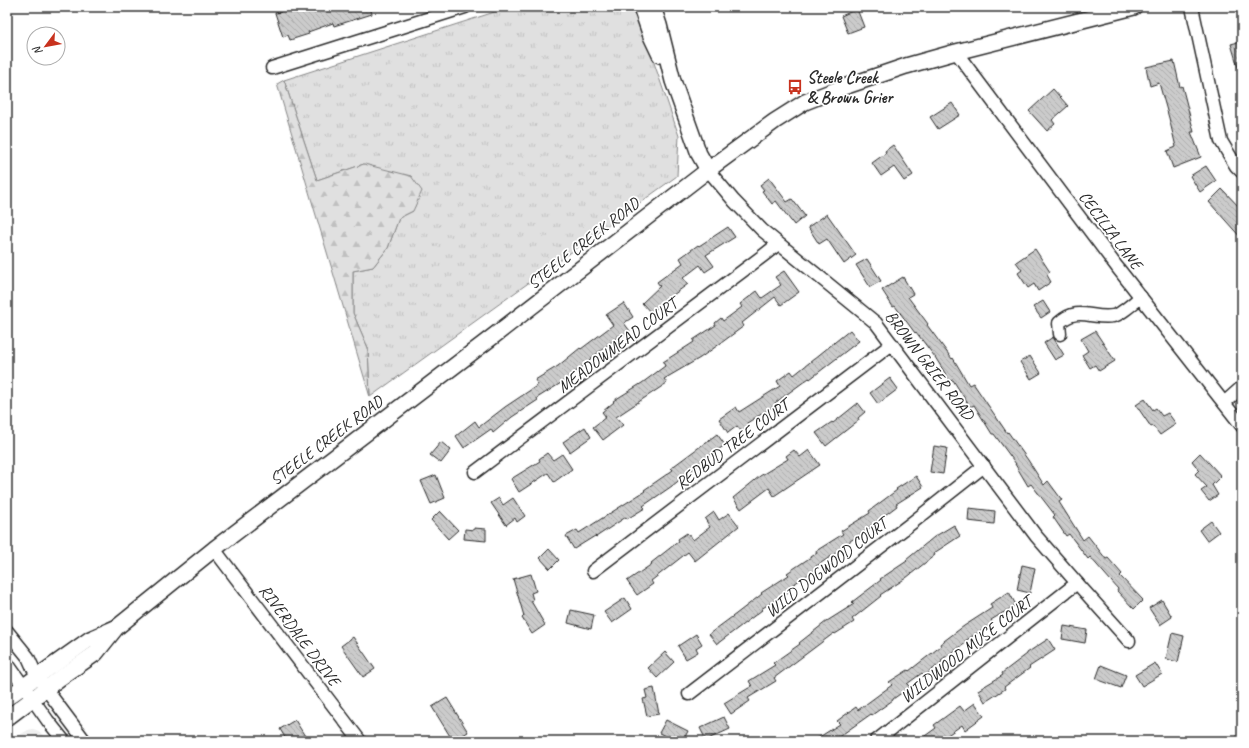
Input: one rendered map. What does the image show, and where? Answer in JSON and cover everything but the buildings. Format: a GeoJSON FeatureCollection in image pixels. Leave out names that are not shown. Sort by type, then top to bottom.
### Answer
{"type":"FeatureCollection","features":[{"type":"Feature","properties":{"kind":"main road","name":"BROWN GRIER ROAD"},"geometry":{"type":"LineString","coordinates":[[640,7],[651,36],[674,81]]}},
{"type":"Feature","properties":{"kind":"main road","name":"BROWN GRIER ROAD"},"geometry":{"type":"LineString","coordinates":[[653,7],[674,81],[699,154],[708,170]]}},
{"type":"Feature","properties":{"kind":"main road","name":"STEELE CREEK ROAD"},"geometry":{"type":"LineString","coordinates":[[7,718],[28,693],[41,683],[96,653],[116,628],[214,549],[708,170],[757,133],[805,102],[866,80],[956,52],[1134,7]]}},
{"type":"Feature","properties":{"kind":"main road","name":"STEELE CREEK ROAD"},"geometry":{"type":"LineString","coordinates":[[7,698],[28,693]]}},
{"type":"Feature","properties":{"kind":"street"},"geometry":{"type":"LineString","coordinates":[[1192,7],[1221,141],[1236,166],[1242,172]]}},
{"type":"Feature","properties":{"kind":"street"},"geometry":{"type":"LineString","coordinates":[[272,68],[459,8]]}},
{"type":"Feature","properties":{"kind":"street","name":"CECILIA LANE"},"geometry":{"type":"LineString","coordinates":[[956,52],[1141,297],[1242,426]]}},
{"type":"Feature","properties":{"kind":"street","name":"BROWN GRIER ROAD"},"geometry":{"type":"LineString","coordinates":[[708,170],[751,219],[778,244],[876,323],[1036,536],[1129,641]]}},
{"type":"Feature","properties":{"kind":"street","name":"MEADOWMEAD COURT"},"geometry":{"type":"LineString","coordinates":[[475,472],[778,244]]}},
{"type":"Feature","properties":{"kind":"street"},"geometry":{"type":"LineString","coordinates":[[1060,334],[1059,323],[1071,315],[1082,313],[1100,316],[1114,316],[1141,297]]}},
{"type":"Feature","properties":{"kind":"street","name":"REDBUD TREE COURT"},"geometry":{"type":"LineString","coordinates":[[593,571],[892,344]]}},
{"type":"Feature","properties":{"kind":"street"},"geometry":{"type":"LineString","coordinates":[[1224,403],[1242,387]]}},
{"type":"Feature","properties":{"kind":"street","name":"WILD DOGWOOD COURT"},"geometry":{"type":"LineString","coordinates":[[689,694],[984,466]]}},
{"type":"Feature","properties":{"kind":"street","name":"RIVERDALE DRIVE"},"geometry":{"type":"LineString","coordinates":[[214,549],[360,741]]}},
{"type":"Feature","properties":{"kind":"street","name":"WILDWOOD MUSE COURT"},"geometry":{"type":"LineString","coordinates":[[876,741],[1077,583]]}},
{"type":"Feature","properties":{"kind":"street"},"geometry":{"type":"LineString","coordinates":[[7,631],[28,656],[41,683],[85,741]]}},
{"type":"Feature","properties":{"kind":"street"},"geometry":{"type":"LineString","coordinates":[[7,663],[48,722],[64,741]]}},
{"type":"Feature","properties":{"kind":"shaded area"},"geometry":{"type":"Polygon","coordinates":[[[33,729],[39,731],[48,741],[10,741],[28,730],[33,729]]]}},
{"type":"Feature","properties":{"kind":"green space"},"geometry":{"type":"Polygon","coordinates":[[[510,7],[635,7],[679,136],[677,176],[370,397],[368,348],[353,313],[353,271],[373,267],[388,248],[399,218],[413,211],[364,164],[317,180],[284,80],[510,7]]]}},
{"type":"Feature","properties":{"kind":"green space"},"geometry":{"type":"Polygon","coordinates":[[[284,80],[317,180],[364,164],[411,176],[422,191],[413,211],[399,218],[388,248],[373,267],[353,271],[353,313],[368,348],[370,397],[277,84],[284,80]]]}},
{"type":"Feature","properties":{"kind":"place","name":"Steele Creek & Brown Grier"},"geometry":{"type":"Point","coordinates":[795,87]}}]}
